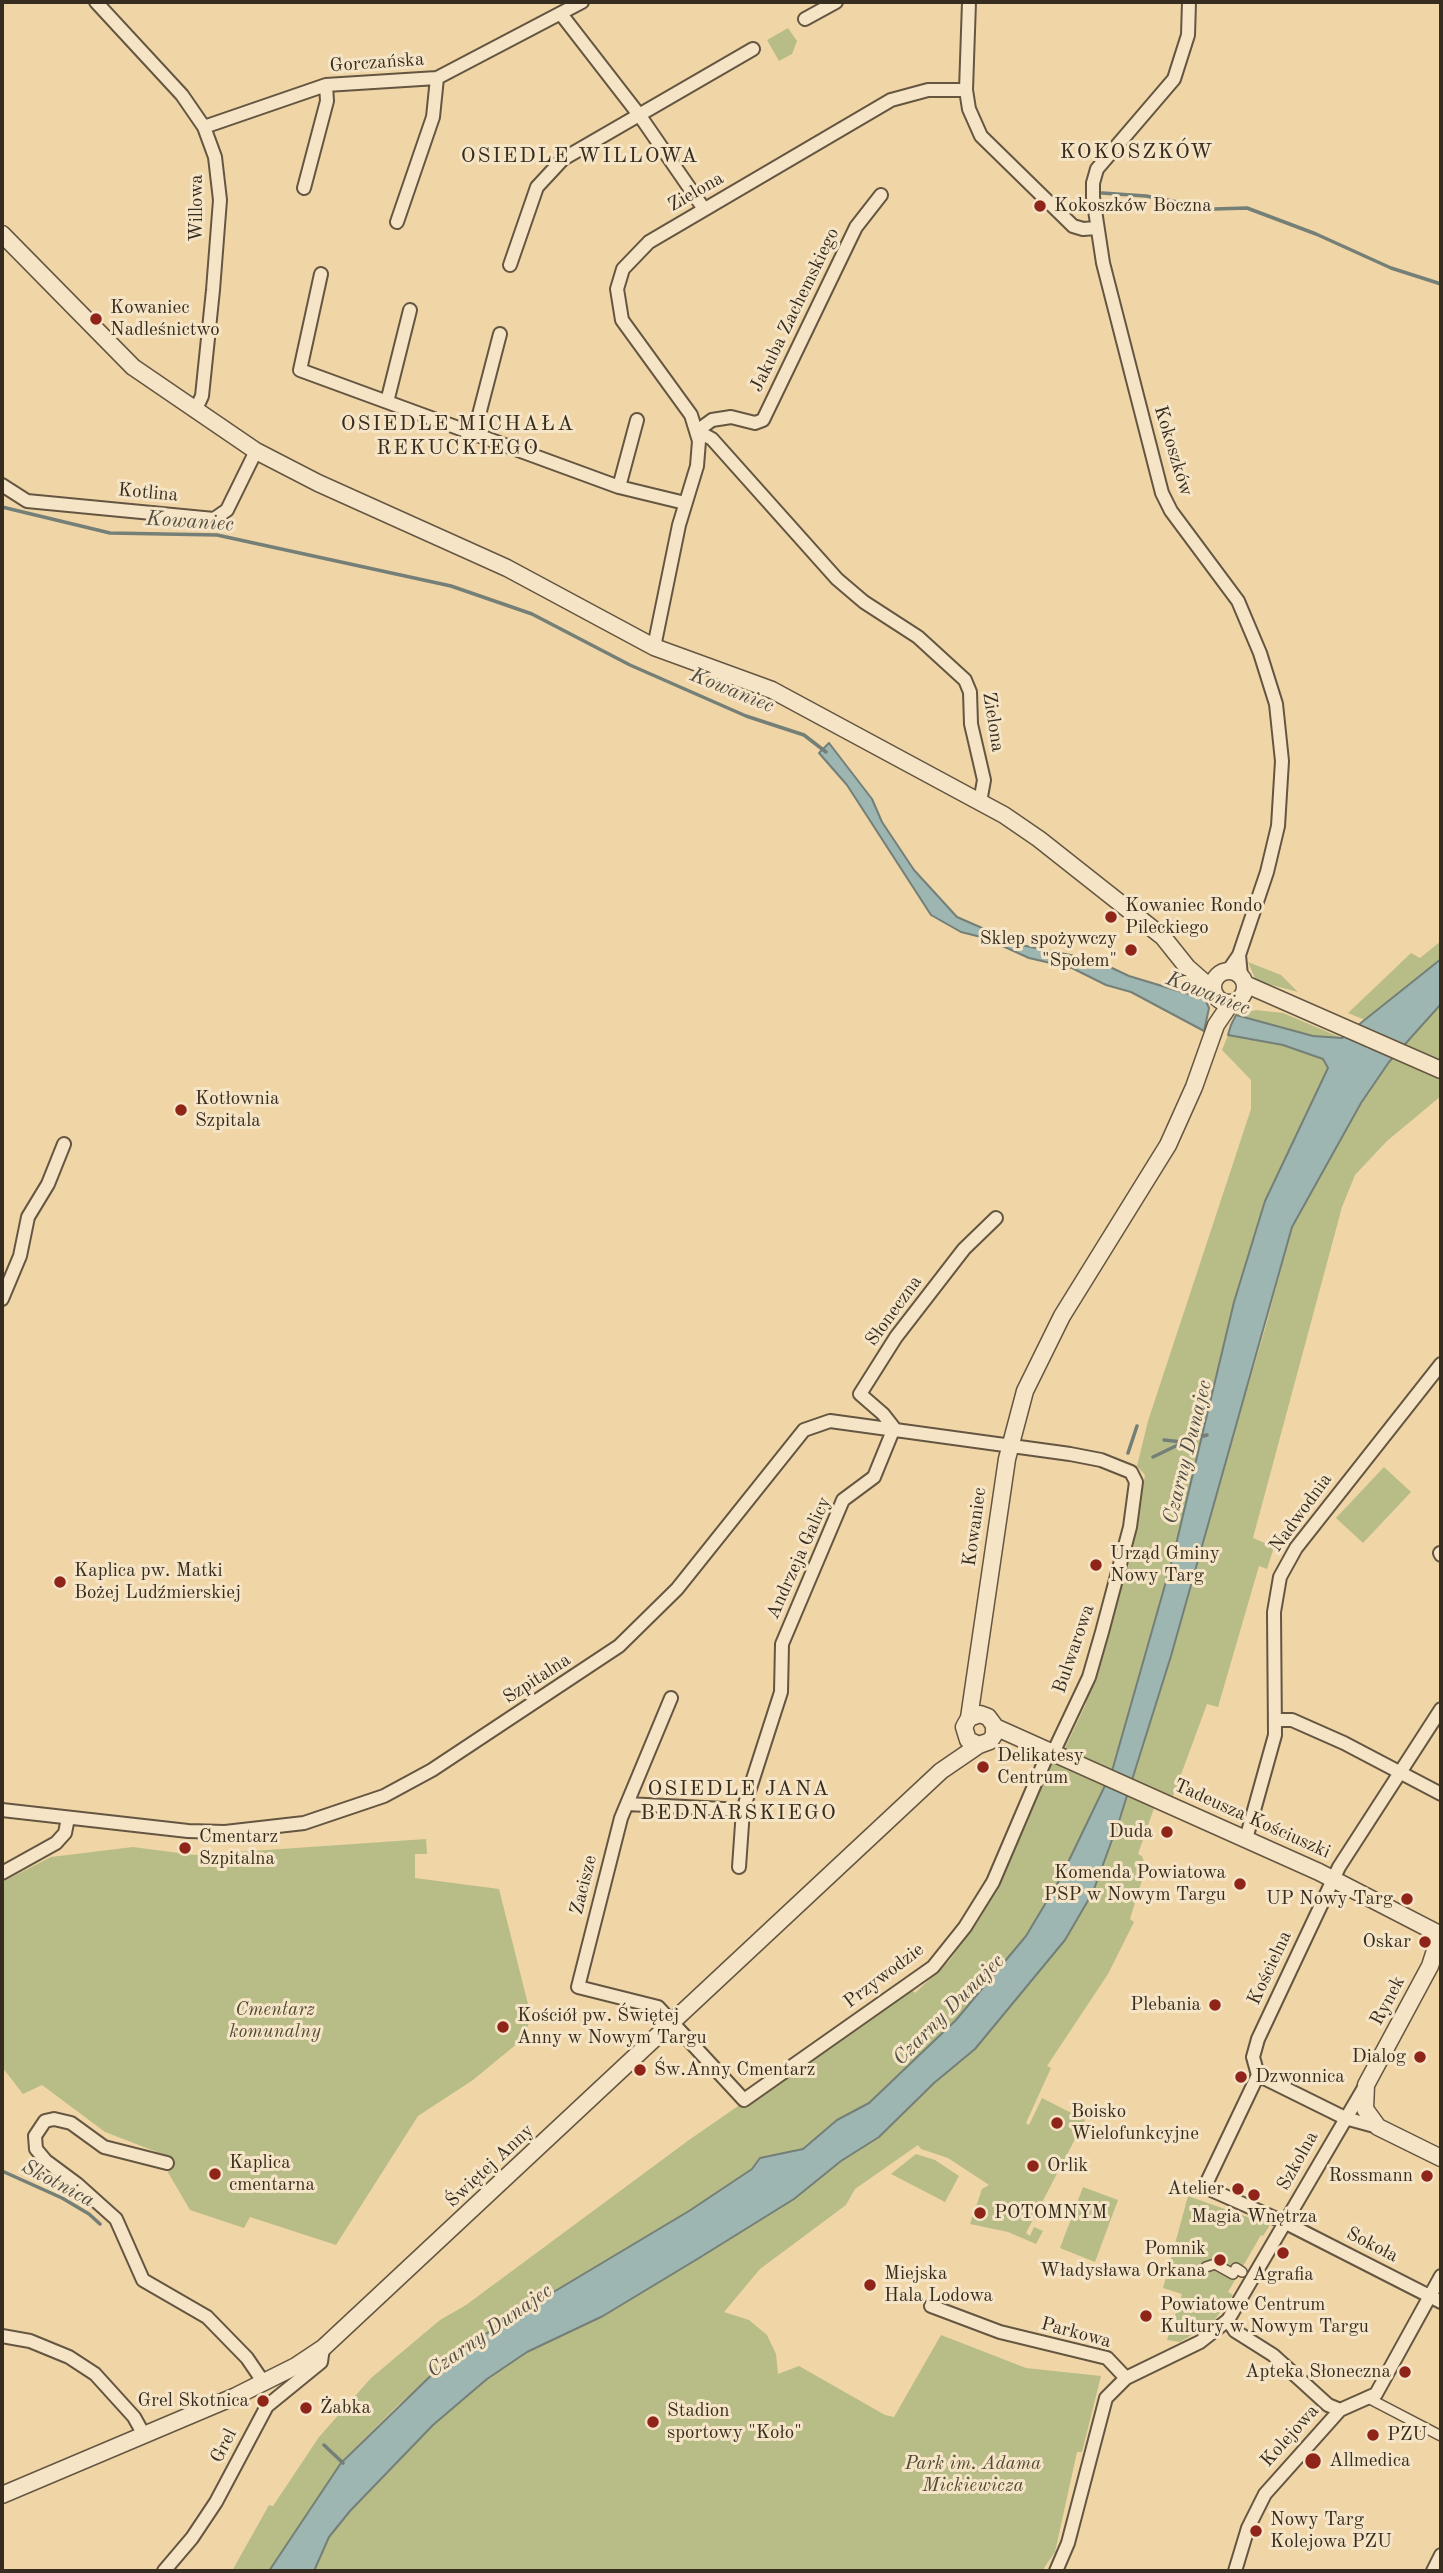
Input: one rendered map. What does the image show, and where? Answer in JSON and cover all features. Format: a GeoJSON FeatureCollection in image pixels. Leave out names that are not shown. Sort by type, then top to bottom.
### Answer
{"type":"FeatureCollection","features":[{"type":"Feature","properties":{"kind":"street","name":"Willowa"},"geometry":{"type":"LineString","coordinates":[[96,2],[182,95],[204,127],[215,157],[220,200],[202,396],[195,411]]}},
{"type":"Feature","properties":{"kind":"street","name":"Gorczańska"},"geometry":{"type":"LineString","coordinates":[[204,127],[326,85],[437,78],[582,2]]}},
{"type":"Feature","properties":{"kind":"street"},"geometry":{"type":"LineString","coordinates":[[805,19],[836,2]]}},
{"type":"Feature","properties":{"kind":"street"},"geometry":{"type":"LineString","coordinates":[[969,2],[966,90],[975,125],[995,152],[1073,226],[1083,229],[1096,228]]}},
{"type":"Feature","properties":{"kind":"street","name":"Kokoszków"},"geometry":{"type":"LineString","coordinates":[[1189,2],[1188,35],[1174,79],[1097,169],[1093,183],[1096,228],[1162,493],[1171,511],[1238,601],[1260,653],[1276,704],[1282,761],[1278,826],[1267,872],[1239,955],[1234,984]]}},
{"type":"Feature","properties":{"kind":"street"},"geometry":{"type":"LineString","coordinates":[[561,14],[640,116],[704,209]]}},
{"type":"Feature","properties":{"kind":"street"},"geometry":{"type":"LineString","coordinates":[[510,265],[528,209],[549,172],[563,159],[753,49]]}},
{"type":"Feature","properties":{"kind":"street"},"geometry":{"type":"LineString","coordinates":[[397,222],[432,117],[437,78]]}},
{"type":"Feature","properties":{"kind":"street"},"geometry":{"type":"LineString","coordinates":[[304,188],[327,101],[326,85]]}},
{"type":"Feature","properties":{"kind":"street","name":"Zielona"},"geometry":{"type":"LineString","coordinates":[[654,647],[685,503],[697,466],[697,431],[682,402],[629,333],[619,311],[617,289],[623,270],[642,247],[891,100],[928,90],[966,90]]}},
{"type":"Feature","properties":{"kind":"street","name":"Jakuba Zachemskiego"},"geometry":{"type":"LineString","coordinates":[[697,431],[712,419],[731,417],[755,423],[763,420],[856,227],[881,195]]}},
{"type":"Feature","properties":{"kind":"street"},"geometry":{"type":"LineString","coordinates":[[2,234],[113,349],[195,411],[256,451],[318,483],[507,568],[654,647],[772,690],[980,802],[1039,839],[1163,937],[1182,957],[1187,967],[1214,993]]}},
{"type":"Feature","properties":{"kind":"street"},"geometry":{"type":"LineString","coordinates":[[321,274],[300,370],[618,487],[685,503]]}},
{"type":"Feature","properties":{"kind":"street"},"geometry":{"type":"LineString","coordinates":[[387,402],[410,310]]}},
{"type":"Feature","properties":{"kind":"street"},"geometry":{"type":"LineString","coordinates":[[474,434],[500,334]]}},
{"type":"Feature","properties":{"kind":"street"},"geometry":{"type":"LineString","coordinates":[[618,487],[637,420]]}},
{"type":"Feature","properties":{"kind":"street","name":"Zielona"},"geometry":{"type":"LineString","coordinates":[[697,431],[712,439],[836,579],[864,602],[918,637],[965,680],[970,692],[971,724],[984,780],[980,802]]}},
{"type":"Feature","properties":{"kind":"street","name":"Kotlina"},"geometry":{"type":"LineString","coordinates":[[2,485],[27,501],[214,519],[227,510],[256,451]]}},
{"type":"Feature","properties":{"kind":"street"},"geometry":{"type":"LineString","coordinates":[[1182,957],[1234,984]]}},
{"type":"Feature","properties":{"kind":"street"},"geometry":{"type":"LineString","coordinates":[[1214,993],[1215,979],[1234,984],[1329,1019],[1441,1069]]}},
{"type":"Feature","properties":{"kind":"street"},"geometry":{"type":"LineString","coordinates":[[1214,993],[1234,984]]}},
{"type":"Feature","properties":{"kind":"street","name":"Kowaniec"},"geometry":{"type":"LineString","coordinates":[[965,1735],[964,1727],[969,1718],[1010,1446],[1026,1391],[1044,1349],[1168,1145],[1234,984]]}},
{"type":"Feature","properties":{"kind":"street","name":"Kowaniec"},"geometry":{"type":"LineString","coordinates":[[1214,993],[1214,1032]]}},
{"type":"Feature","properties":{"kind":"street"},"geometry":{"type":"LineString","coordinates":[[2,1299],[20,1256],[27,1217],[48,1184],[64,1144]]}},
{"type":"Feature","properties":{"kind":"street","name":"Słoneczna"},"geometry":{"type":"LineString","coordinates":[[894,1428],[883,1414],[860,1394],[896,1337],[955,1260],[996,1218]]}},
{"type":"Feature","properties":{"kind":"street","name":"Nadwodnia"},"geometry":{"type":"LineString","coordinates":[[1246,1839],[1268,1770],[1276,1720],[1274,1612],[1280,1577],[1286,1563],[1441,1364]]}},
{"type":"Feature","properties":{"kind":"street","name":"Szpitalna"},"geometry":{"type":"LineString","coordinates":[[2,1810],[208,1833],[247,1831],[317,1820],[368,1804],[400,1789],[588,1668],[649,1619],[685,1579],[804,1430],[830,1421],[1010,1446]]}},
{"type":"Feature","properties":{"kind":"street","name":"Andrzeja Galicy"},"geometry":{"type":"LineString","coordinates":[[738,1867],[743,1810],[783,1679],[782,1644],[843,1500],[874,1477],[894,1428]]}},
{"type":"Feature","properties":{"kind":"street","name":"Bulwarowa"},"geometry":{"type":"LineString","coordinates":[[1010,1446],[1101,1460],[1132,1472],[1136,1482],[1125,1548],[1089,1677],[1050,1752]]}},
{"type":"Feature","properties":{"kind":"street","name":"Kowaniec"},"geometry":{"type":"LineString","coordinates":[[975,1665],[987,1732]]}},
{"type":"Feature","properties":{"kind":"street","name":"Zacisze"},"geometry":{"type":"LineString","coordinates":[[671,1698],[627,1804],[578,1987],[658,2007],[674,2022]]}},
{"type":"Feature","properties":{"kind":"street","name":"Kościelna"},"geometry":{"type":"LineString","coordinates":[[1286,2223],[1217,2195],[1209,2189],[1207,2182],[1264,2077],[1253,2057],[1258,2039],[1333,1879],[1441,1709]]}},
{"type":"Feature","properties":{"kind":"street"},"geometry":{"type":"LineString","coordinates":[[965,1735],[970,1742],[987,1732],[977,1714],[969,1718]]}},
{"type":"Feature","properties":{"kind":"street"},"geometry":{"type":"LineString","coordinates":[[1276,1720],[1292,1720],[1441,1794]]}},
{"type":"Feature","properties":{"kind":"street","name":"Tadeusza Kościuszki"},"geometry":{"type":"LineString","coordinates":[[987,1732],[1050,1752],[1246,1839],[1333,1879],[1441,1935]]}},
{"type":"Feature","properties":{"kind":"street","name":"Świętej Anny"},"geometry":{"type":"LineString","coordinates":[[2,2495],[264,2383],[323,2348],[941,1771],[987,1732]]}},
{"type":"Feature","properties":{"kind":"street","name":"Świętej Anny"},"geometry":{"type":"LineString","coordinates":[[941,1771],[965,1735]]}},
{"type":"Feature","properties":{"kind":"street","name":"Przywodzie"},"geometry":{"type":"LineString","coordinates":[[674,2022],[708,2064],[744,2100],[933,1967],[965,1927],[993,1882],[1050,1752]]}},
{"type":"Feature","properties":{"kind":"street"},"geometry":{"type":"LineString","coordinates":[[627,1804],[743,1810]]}},
{"type":"Feature","properties":{"kind":"street"},"geometry":{"type":"LineString","coordinates":[[2,1873],[56,1843],[65,1833],[68,1818]]}},
{"type":"Feature","properties":{"kind":"street","name":"Rynek"},"geometry":{"type":"LineString","coordinates":[[1345,2118],[1436,1961],[1441,1935]]}},
{"type":"Feature","properties":{"kind":"street"},"geometry":{"type":"LineString","coordinates":[[1264,2077],[1345,2118],[1378,2127],[1441,2158]]}},
{"type":"Feature","properties":{"kind":"street"},"geometry":{"type":"LineString","coordinates":[[1366,2085],[1365,2109],[1378,2127]]}},
{"type":"Feature","properties":{"kind":"street","name":"Szkolna"},"geometry":{"type":"LineString","coordinates":[[1126,2378],[1200,2343],[1227,2319],[1286,2223],[1345,2118]]}},
{"type":"Feature","properties":{"kind":"street"},"geometry":{"type":"LineString","coordinates":[[167,2163],[104,2147],[71,2123],[54,2119],[45,2121],[35,2136],[36,2149],[46,2161],[116,2219],[143,2280],[207,2317],[247,2358],[264,2383]]}},
{"type":"Feature","properties":{"kind":"street","name":"Sokoła"},"geometry":{"type":"LineString","coordinates":[[1286,2223],[1436,2299]]}},
{"type":"Feature","properties":{"kind":"street"},"geometry":{"type":"LineString","coordinates":[[1206,2267],[1215,2264],[1233,2274],[1236,2268],[1242,2272]]}},
{"type":"Feature","properties":{"kind":"street"},"geometry":{"type":"LineString","coordinates":[[1441,2276],[1436,2299],[1380,2389],[1368,2399],[1441,2436]]}},
{"type":"Feature","properties":{"kind":"street","name":"Parkowa"},"geometry":{"type":"LineString","coordinates":[[931,2306],[1000,2332],[1107,2358],[1126,2378]]}},
{"type":"Feature","properties":{"kind":"street"},"geometry":{"type":"LineString","coordinates":[[1227,2319],[1235,2331],[1273,2355],[1328,2405],[1340,2410]]}},
{"type":"Feature","properties":{"kind":"street"},"geometry":{"type":"LineString","coordinates":[[2,2336],[43,2346],[69,2357],[95,2374],[134,2417],[144,2435]]}},
{"type":"Feature","properties":{"kind":"street","name":"Grel"},"geometry":{"type":"LineString","coordinates":[[163,2571],[192,2538],[216,2502],[267,2406],[321,2361],[323,2348]]}},
{"type":"Feature","properties":{"kind":"street"},"geometry":{"type":"LineString","coordinates":[[1056,2571],[1071,2533],[1101,2410],[1115,2386],[1126,2378]]}},
{"type":"Feature","properties":{"kind":"street","name":"Kolejowa"},"geometry":{"type":"LineString","coordinates":[[1235,2571],[1259,2503],[1286,2467],[1340,2410],[1368,2399]]}},
{"type":"Feature","properties":{"kind":"street"},"geometry":{"type":"LineString","coordinates":[[1433,2571],[1441,2555]]}},
{"type":"Feature","properties":{"kind":"green space"},"geometry":{"type":"Polygon","coordinates":[[[788,28],[797,41],[792,54],[779,61],[767,40],[788,28]]]}},
{"type":"Feature","properties":{"kind":"green space"},"geometry":{"type":"Polygon","coordinates":[[[1441,941],[1441,959],[1365,1020],[1348,1013],[1411,953],[1420,958],[1441,941]]]}},
{"type":"Feature","properties":{"kind":"green space"},"geometry":{"type":"Polygon","coordinates":[[[1248,962],[1281,975],[1298,992],[1256,981],[1248,962]]]}},
{"type":"Feature","properties":{"kind":"green space","name":"Park im. Adama Mickiewicza"},"geometry":{"type":"Polygon","coordinates":[[[1441,1004],[1441,1096],[1387,1141],[1355,1175],[1342,1207],[1253,1538],[1274,1547],[1267,1569],[1259,1566],[1218,1707],[1207,1704],[1172,1799],[1159,1794],[1138,1854],[1142,1856],[1146,1867],[1130,1919],[1134,1922],[1108,1974],[1047,2066],[1051,2068],[1026,2123],[1029,2125],[1042,2098],[1085,2120],[1026,2233],[1030,2236],[1034,2227],[1043,2231],[1036,2244],[1008,2232],[970,2224],[982,2189],[989,2185],[948,2158],[921,2149],[918,2145],[855,2189],[846,2205],[760,2269],[724,2312],[749,2320],[767,2335],[776,2354],[778,2374],[799,2366],[885,2415],[894,2417],[941,2335],[1026,2368],[1101,2376],[1082,2452],[1077,2452],[1055,2552],[1042,2571],[314,2571],[329,2537],[350,2511],[433,2425],[487,2379],[527,2352],[603,2316],[699,2258],[794,2199],[841,2161],[879,2137],[934,2083],[975,2049],[1065,1940],[1093,1892],[1120,1818],[1265,1329],[1292,1227],[1361,1103],[1389,1062],[1441,1004]]]}},
{"type":"Feature","properties":{"kind":"green space"},"geometry":{"type":"Polygon","coordinates":[[[1256,1010],[1283,1013],[1342,1038],[1313,1036],[1236,1015],[1256,1010]]]}},
{"type":"Feature","properties":{"kind":"green space"},"geometry":{"type":"Polygon","coordinates":[[[1228,1035],[1283,1045],[1324,1060],[1328,1068],[1265,1201],[1234,1302],[1173,1557],[1112,1771],[1060,1879],[1026,1936],[956,2020],[869,2103],[837,2120],[803,2149],[760,2158],[752,2169],[689,2211],[472,2341],[396,2407],[343,2460],[269,2571],[232,2571],[269,2505],[273,2506],[319,2437],[371,2378],[440,2320],[466,2305],[689,2140],[910,1987],[915,1993],[949,1961],[977,1923],[1001,1882],[1053,1761],[1064,1750],[1085,1706],[1130,1560],[1145,1475],[1137,1466],[1148,1421],[1251,1109],[1251,1080],[1222,1050],[1228,1035]]]}},
{"type":"Feature","properties":{"kind":"green space"},"geometry":{"type":"Polygon","coordinates":[[[1384,1467],[1411,1492],[1363,1543],[1336,1518],[1384,1467]]]}},
{"type":"Feature","properties":{"kind":"green space","name":"Cmentarz komunalny"},"geometry":{"type":"Polygon","coordinates":[[[426,1839],[427,1854],[415,1854],[415,1878],[499,1889],[531,2016],[524,2038],[473,2080],[418,2116],[336,2245],[250,2217],[244,2228],[190,2210],[166,2169],[170,2157],[105,2132],[42,2085],[23,2094],[2,2067],[2,1882],[51,1857],[133,1847],[194,1855],[426,1839]]]}},
{"type":"Feature","properties":{"kind":"green space"},"geometry":{"type":"Polygon","coordinates":[[[916,2154],[935,2160],[959,2176],[945,2202],[891,2174],[916,2154]]]}},
{"type":"Feature","properties":{"kind":"green space"},"geometry":{"type":"Polygon","coordinates":[[[1083,2187],[1118,2200],[1095,2262],[1060,2248],[1083,2187]]]}},
{"type":"Feature","properties":{"kind":"green space"},"geometry":{"type":"Polygon","coordinates":[[[1188,2196],[1270,2225],[1263,2236],[1261,2235],[1228,2292],[1233,2295],[1213,2322],[1180,2342],[1167,2340],[1182,2294],[1163,2288],[1188,2196]]]}},
{"type":"Feature","properties":{"kind":"water"},"geometry":{"type":"Polygon","coordinates":[[[829,743],[872,799],[882,822],[914,870],[957,917],[1021,945],[1095,960],[1129,976],[1205,999],[1209,1008],[1204,1031],[1131,992],[1106,985],[1072,968],[1029,958],[985,938],[961,932],[931,915],[847,785],[819,753],[829,743]]]}},
{"type":"Feature","properties":{"kind":"water","name":"Czarny Dunajec"},"geometry":{"type":"Polygon","coordinates":[[[1441,959],[1441,1004],[1389,1062],[1361,1103],[1292,1227],[1171,1656],[1120,1818],[1093,1892],[1065,1940],[975,2049],[934,2083],[879,2137],[841,2161],[794,2199],[699,2258],[603,2316],[527,2352],[487,2379],[433,2425],[350,2511],[329,2537],[314,2571],[269,2571],[341,2463],[448,2359],[505,2321],[689,2211],[752,2169],[760,2158],[803,2149],[837,2120],[869,2103],[956,2020],[1026,1936],[1060,1879],[1112,1771],[1173,1557],[1234,1302],[1265,1201],[1328,1068],[1323,1059],[1283,1045],[1228,1035],[1231,1025],[1236,1015],[1313,1036],[1342,1038],[1441,959]]]}},
{"type":"Feature","properties":{"kind":"waterway"},"geometry":{"type":"LineString","coordinates":[[1102,193],[1146,196],[1214,209],[1247,208],[1316,234],[1391,268],[1441,284]]}},
{"type":"Feature","properties":{"kind":"waterway","name":"Kowaniec"},"geometry":{"type":"LineString","coordinates":[[2,507],[110,533],[217,535],[451,586],[532,614],[630,665],[746,716],[804,735],[826,752]]}},
{"type":"Feature","properties":{"kind":"waterway"},"geometry":{"type":"LineString","coordinates":[[1128,1453],[1137,1426]]}},
{"type":"Feature","properties":{"kind":"waterway","name":"Czarny Dunajec"},"geometry":{"type":"LineString","coordinates":[[1192,1439],[1207,1435]]}},
{"type":"Feature","properties":{"kind":"waterway","name":"Czarny Dunajec"},"geometry":{"type":"LineString","coordinates":[[1164,1440],[1182,1442]]}},
{"type":"Feature","properties":{"kind":"waterway","name":"Czarny Dunajec"},"geometry":{"type":"LineString","coordinates":[[1153,1457],[1184,1442]]}},
{"type":"Feature","properties":{"kind":"waterway","name":"Skotnica"},"geometry":{"type":"LineString","coordinates":[[2,2171],[62,2198],[100,2224]]}},
{"type":"Feature","properties":{"kind":"waterway","name":"Skotnica"},"geometry":{"type":"LineString","coordinates":[[324,2445],[343,2463]]}},
{"type":"Feature","properties":{"kind":"place","name":"Kokoszków Boczna"},"geometry":{"type":"Point","coordinates":[1040,206]}},
{"type":"Feature","properties":{"kind":"place","name":"Kowaniec Nadleśnictwo"},"geometry":{"type":"Point","coordinates":[96,319]}},
{"type":"Feature","properties":{"kind":"place","name":"Kowaniec Rondo Pileckiego"},"geometry":{"type":"Point","coordinates":[1111,917]}},
{"type":"Feature","properties":{"kind":"place","name":"Sklep spożywczy \"Społem\""},"geometry":{"type":"Point","coordinates":[1131,950]}},
{"type":"Feature","properties":{"kind":"place","name":"Kotłownia Szpitala"},"geometry":{"type":"Point","coordinates":[181,1110]}},
{"type":"Feature","properties":{"kind":"place","name":"Urząd Gminy Nowy Targ"},"geometry":{"type":"Point","coordinates":[1096,1565]}},
{"type":"Feature","properties":{"kind":"place","name":"Kaplica pw. Matki Bożej Ludźmierskiej"},"geometry":{"type":"Point","coordinates":[60,1582]}},
{"type":"Feature","properties":{"kind":"place","name":"Delikatesy Centrum"},"geometry":{"type":"Point","coordinates":[983,1767]}},
{"type":"Feature","properties":{"kind":"place","name":"Duda"},"geometry":{"type":"Point","coordinates":[1167,1832]}},
{"type":"Feature","properties":{"kind":"place","name":"Cmentarz Szpitalna"},"geometry":{"type":"Point","coordinates":[185,1848]}},
{"type":"Feature","properties":{"kind":"place","name":"Komenda Powiatowa PSP w Nowym Targu"},"geometry":{"type":"Point","coordinates":[1240,1884]}},
{"type":"Feature","properties":{"kind":"place","name":"UP Nowy Targ"},"geometry":{"type":"Point","coordinates":[1407,1899]}},
{"type":"Feature","properties":{"kind":"place","name":"Oskar"},"geometry":{"type":"Point","coordinates":[1425,1942]}},
{"type":"Feature","properties":{"kind":"place","name":"Plebania"},"geometry":{"type":"Point","coordinates":[1215,2005]}},
{"type":"Feature","properties":{"kind":"place","name":"Kościół pw. Świętej Anny w Nowym Targu"},"geometry":{"type":"Point","coordinates":[503,2027]}},
{"type":"Feature","properties":{"kind":"place","name":"Dialog"},"geometry":{"type":"Point","coordinates":[1420,2057]}},
{"type":"Feature","properties":{"kind":"place","name":"Św.Anny Cmentarz"},"geometry":{"type":"Point","coordinates":[640,2070]}},
{"type":"Feature","properties":{"kind":"place","name":"Dzwonnica"},"geometry":{"type":"Point","coordinates":[1241,2077]}},
{"type":"Feature","properties":{"kind":"place","name":"Boisko Wielofunkcyjne"},"geometry":{"type":"Point","coordinates":[1057,2123]}},
{"type":"Feature","properties":{"kind":"place","name":"Orlik"},"geometry":{"type":"Point","coordinates":[1033,2166]}},
{"type":"Feature","properties":{"kind":"place","name":"Kaplica cmentarna"},"geometry":{"type":"Point","coordinates":[215,2174]}},
{"type":"Feature","properties":{"kind":"place","name":"Rossmann"},"geometry":{"type":"Point","coordinates":[1427,2176]}},
{"type":"Feature","properties":{"kind":"place","name":"Atelier"},"geometry":{"type":"Point","coordinates":[1238,2189]}},
{"type":"Feature","properties":{"kind":"place","name":"Magia Wnętrza"},"geometry":{"type":"Point","coordinates":[1254,2195]}},
{"type":"Feature","properties":{"kind":"place","name":"POTOMNYM"},"geometry":{"type":"Point","coordinates":[980,2213]}},
{"type":"Feature","properties":{"kind":"place","name":"Agrafia"},"geometry":{"type":"Point","coordinates":[1283,2253]}},
{"type":"Feature","properties":{"kind":"place","name":"Pomnik Władysława Orkana"},"geometry":{"type":"Point","coordinates":[1220,2260]}},
{"type":"Feature","properties":{"kind":"place","name":"Miejska Hala Lodowa"},"geometry":{"type":"Point","coordinates":[870,2285]}},
{"type":"Feature","properties":{"kind":"place","name":"Powiatowe Centrum Kultury w Nowym Targu"},"geometry":{"type":"Point","coordinates":[1146,2316]}},
{"type":"Feature","properties":{"kind":"place","name":"Apteka Słoneczna"},"geometry":{"type":"Point","coordinates":[1405,2372]}},
{"type":"Feature","properties":{"kind":"place","name":"Grel Skotnica"},"geometry":{"type":"Point","coordinates":[263,2401]}},
{"type":"Feature","properties":{"kind":"place","name":"Żabka"},"geometry":{"type":"Point","coordinates":[306,2408]}},
{"type":"Feature","properties":{"kind":"place","name":"Stadion sportowy \"Koło\""},"geometry":{"type":"Point","coordinates":[653,2422]}},
{"type":"Feature","properties":{"kind":"place","name":"PZU"},"geometry":{"type":"Point","coordinates":[1373,2435]}},
{"type":"Feature","properties":{"kind":"place","name":"Allmedica"},"geometry":{"type":"Point","coordinates":[1313,2461]}},
{"type":"Feature","properties":{"kind":"place","name":"Nowy Targ Kolejowa PZU"},"geometry":{"type":"Point","coordinates":[1256,2531]}},
{"type":"Feature","properties":{"kind":"district","name":"KOKOSZKÓW"},"geometry":{"type":"Point","coordinates":[1137,152]}},
{"type":"Feature","properties":{"kind":"district","name":"OSIEDLE WILLOWA"},"geometry":{"type":"Point","coordinates":[580,156]}},
{"type":"Feature","properties":{"kind":"district","name":"OSIEDLE MICHAŁA REKUCKIEGO"},"geometry":{"type":"Point","coordinates":[458,436]}},
{"type":"Feature","properties":{"kind":"district","name":"OSIEDLE JANA BEDNARSKIEGO"},"geometry":{"type":"Point","coordinates":[739,1801]}}]}
